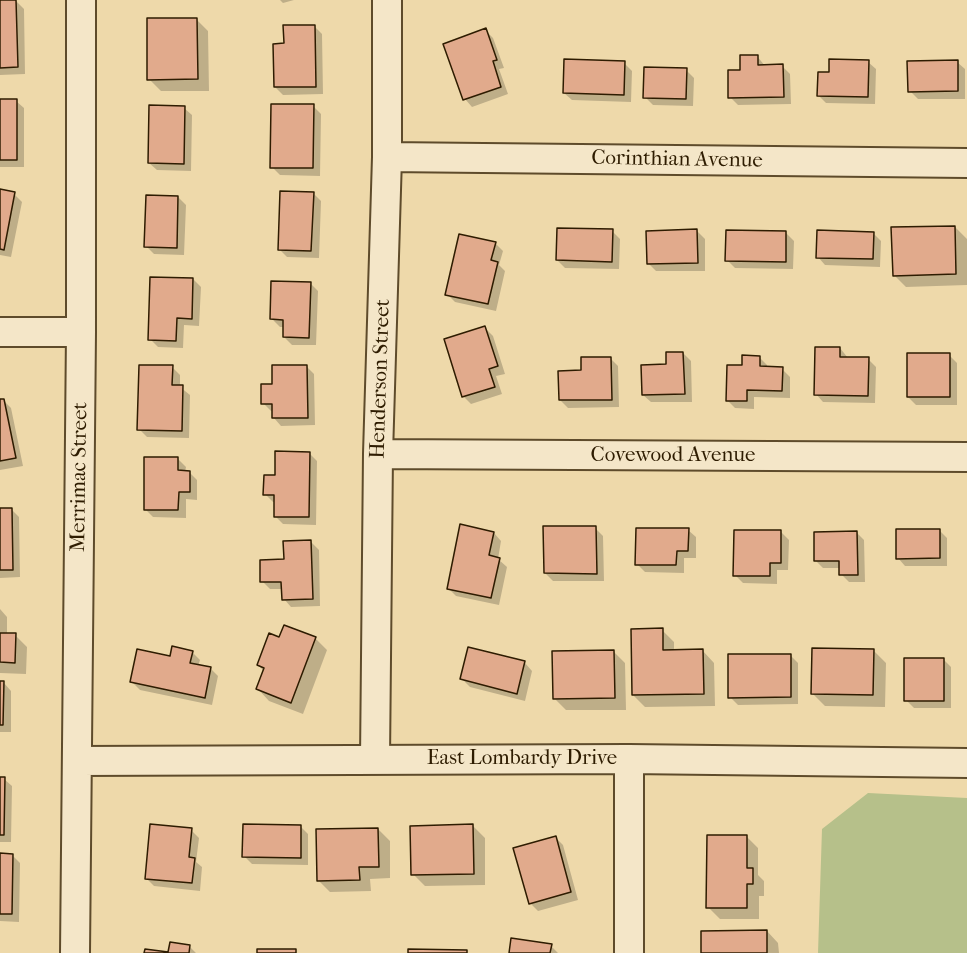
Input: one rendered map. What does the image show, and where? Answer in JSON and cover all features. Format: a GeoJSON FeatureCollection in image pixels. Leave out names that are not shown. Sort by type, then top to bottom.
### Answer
{"type":"FeatureCollection","features":[{"type":"Feature","properties":{"kind":"street","name":"Merrimac Street"},"geometry":{"type":"LineString","coordinates":[[75,953],[81,332],[81,0]]}},
{"type":"Feature","properties":{"kind":"street","name":"Henderson Street"},"geometry":{"type":"LineString","coordinates":[[375,759],[378,454],[387,157],[387,0]]}},
{"type":"Feature","properties":{"kind":"street","name":"Corinthian Avenue"},"geometry":{"type":"LineString","coordinates":[[387,157],[967,164]]}},
{"type":"Feature","properties":{"kind":"street"},"geometry":{"type":"LineString","coordinates":[[0,332],[81,332]]}},
{"type":"Feature","properties":{"kind":"street","name":"Covewood Avenue"},"geometry":{"type":"LineString","coordinates":[[378,454],[967,457]]}},
{"type":"Feature","properties":{"kind":"street"},"geometry":{"type":"LineString","coordinates":[[629,759],[629,953]]}},
{"type":"Feature","properties":{"kind":"street","name":"East Lombardy Drive"},"geometry":{"type":"LineString","coordinates":[[77,761],[629,759],[967,763]]}},
{"type":"Feature","properties":{"kind":"green space"},"geometry":{"type":"Polygon","coordinates":[[[868,793],[967,798],[967,953],[818,953],[822,829],[868,793]]]}},
{"type":"Feature","properties":{"kind":"building"},"geometry":{"type":"Polygon","coordinates":[[[0,0],[16,0],[18,67],[0,68],[0,0]]]}},
{"type":"Feature","properties":{"kind":"building"},"geometry":{"type":"Polygon","coordinates":[[[147,18],[197,18],[198,79],[147,80],[147,18]]]}},
{"type":"Feature","properties":{"kind":"building"},"geometry":{"type":"Polygon","coordinates":[[[283,25],[315,25],[316,87],[274,87],[273,44],[284,43],[283,25]]]}},
{"type":"Feature","properties":{"kind":"building"},"geometry":{"type":"Polygon","coordinates":[[[486,28],[497,60],[493,61],[501,87],[463,100],[443,44],[486,28]]]}},
{"type":"Feature","properties":{"kind":"building"},"geometry":{"type":"Polygon","coordinates":[[[740,55],[758,55],[758,65],[783,64],[784,97],[728,98],[728,70],[740,70],[740,55]]]}},
{"type":"Feature","properties":{"kind":"building"},"geometry":{"type":"Polygon","coordinates":[[[564,59],[625,61],[624,95],[563,93],[564,59]]]}},
{"type":"Feature","properties":{"kind":"building"},"geometry":{"type":"Polygon","coordinates":[[[829,59],[869,60],[868,97],[817,96],[818,72],[829,72],[829,59]]]}},
{"type":"Feature","properties":{"kind":"building"},"geometry":{"type":"Polygon","coordinates":[[[958,60],[958,91],[908,92],[907,61],[958,60]]]}},
{"type":"Feature","properties":{"kind":"building"},"geometry":{"type":"Polygon","coordinates":[[[644,67],[687,68],[686,99],[643,98],[644,67]]]}},
{"type":"Feature","properties":{"kind":"building"},"geometry":{"type":"Polygon","coordinates":[[[0,99],[17,99],[17,160],[0,160],[0,99]]]}},
{"type":"Feature","properties":{"kind":"building"},"geometry":{"type":"Polygon","coordinates":[[[271,104],[314,104],[313,168],[270,168],[271,104]]]}},
{"type":"Feature","properties":{"kind":"building"},"geometry":{"type":"Polygon","coordinates":[[[149,105],[185,106],[184,164],[148,163],[149,105]]]}},
{"type":"Feature","properties":{"kind":"building"},"geometry":{"type":"Polygon","coordinates":[[[0,189],[15,192],[4,250],[0,249],[0,189]]]}},
{"type":"Feature","properties":{"kind":"building"},"geometry":{"type":"Polygon","coordinates":[[[280,191],[314,192],[311,251],[278,250],[280,191]]]}},
{"type":"Feature","properties":{"kind":"building"},"geometry":{"type":"Polygon","coordinates":[[[146,195],[178,196],[177,248],[144,247],[146,195]]]}},
{"type":"Feature","properties":{"kind":"building"},"geometry":{"type":"Polygon","coordinates":[[[955,226],[956,274],[893,276],[891,227],[955,226]]]}},
{"type":"Feature","properties":{"kind":"building"},"geometry":{"type":"Polygon","coordinates":[[[557,228],[613,229],[612,262],[556,260],[557,228]]]}},
{"type":"Feature","properties":{"kind":"building"},"geometry":{"type":"Polygon","coordinates":[[[697,229],[698,263],[647,264],[646,231],[697,229]]]}},
{"type":"Feature","properties":{"kind":"building"},"geometry":{"type":"Polygon","coordinates":[[[726,230],[786,231],[786,262],[725,261],[726,230]]]}},
{"type":"Feature","properties":{"kind":"building"},"geometry":{"type":"Polygon","coordinates":[[[817,230],[874,232],[873,259],[816,258],[817,230]]]}},
{"type":"Feature","properties":{"kind":"building"},"geometry":{"type":"Polygon","coordinates":[[[459,234],[496,242],[491,260],[498,262],[488,304],[445,295],[459,234]]]}},
{"type":"Feature","properties":{"kind":"building"},"geometry":{"type":"Polygon","coordinates":[[[150,277],[193,278],[192,319],[177,318],[176,341],[148,340],[150,277]]]}},
{"type":"Feature","properties":{"kind":"building"},"geometry":{"type":"Polygon","coordinates":[[[271,281],[311,282],[309,338],[283,337],[283,320],[270,319],[271,281]]]}},
{"type":"Feature","properties":{"kind":"building"},"geometry":{"type":"Polygon","coordinates":[[[485,326],[498,366],[489,369],[495,387],[462,397],[444,339],[485,326]]]}},
{"type":"Feature","properties":{"kind":"building"},"geometry":{"type":"Polygon","coordinates":[[[815,347],[840,347],[840,357],[869,357],[868,396],[814,395],[815,347]]]}},
{"type":"Feature","properties":{"kind":"building"},"geometry":{"type":"Polygon","coordinates":[[[666,352],[683,352],[685,394],[642,395],[641,365],[666,364],[666,352]]]}},
{"type":"Feature","properties":{"kind":"building"},"geometry":{"type":"Polygon","coordinates":[[[907,353],[950,353],[950,397],[907,397],[907,353]]]}},
{"type":"Feature","properties":{"kind":"building"},"geometry":{"type":"Polygon","coordinates":[[[742,355],[760,356],[760,366],[783,367],[782,391],[747,390],[747,401],[726,401],[727,365],[742,365],[742,355]]]}},
{"type":"Feature","properties":{"kind":"building"},"geometry":{"type":"Polygon","coordinates":[[[581,357],[611,357],[612,400],[559,400],[558,371],[581,370],[581,357]]]}},
{"type":"Feature","properties":{"kind":"building"},"geometry":{"type":"Polygon","coordinates":[[[139,365],[173,365],[172,385],[183,385],[182,431],[137,430],[139,365]]]}},
{"type":"Feature","properties":{"kind":"building"},"geometry":{"type":"Polygon","coordinates":[[[272,365],[307,365],[308,418],[272,418],[272,404],[261,404],[261,384],[272,384],[272,365]]]}},
{"type":"Feature","properties":{"kind":"building"},"geometry":{"type":"Polygon","coordinates":[[[0,399],[4,399],[16,458],[0,461],[0,399]]]}},
{"type":"Feature","properties":{"kind":"building"},"geometry":{"type":"Polygon","coordinates":[[[275,451],[310,452],[309,517],[274,517],[274,495],[263,495],[264,475],[275,475],[275,451]]]}},
{"type":"Feature","properties":{"kind":"building"},"geometry":{"type":"Polygon","coordinates":[[[144,457],[178,457],[178,470],[190,471],[190,492],[179,492],[178,510],[144,510],[144,457]]]}},
{"type":"Feature","properties":{"kind":"building"},"geometry":{"type":"Polygon","coordinates":[[[0,508],[12,508],[13,570],[0,570],[0,508]]]}},
{"type":"Feature","properties":{"kind":"building"},"geometry":{"type":"Polygon","coordinates":[[[460,524],[494,532],[489,555],[500,558],[491,598],[447,589],[460,524]]]}},
{"type":"Feature","properties":{"kind":"building"},"geometry":{"type":"Polygon","coordinates":[[[543,526],[596,526],[597,574],[544,573],[543,526]]]}},
{"type":"Feature","properties":{"kind":"building"},"geometry":{"type":"Polygon","coordinates":[[[636,528],[689,528],[688,551],[677,551],[676,565],[635,565],[636,528]]]}},
{"type":"Feature","properties":{"kind":"building"},"geometry":{"type":"Polygon","coordinates":[[[896,529],[940,529],[940,558],[896,559],[896,529]]]}},
{"type":"Feature","properties":{"kind":"building"},"geometry":{"type":"Polygon","coordinates":[[[734,530],[781,530],[781,563],[770,563],[770,576],[733,576],[734,530]]]}},
{"type":"Feature","properties":{"kind":"building"},"geometry":{"type":"Polygon","coordinates":[[[857,531],[858,575],[839,575],[839,561],[814,561],[814,532],[857,531]]]}},
{"type":"Feature","properties":{"kind":"building"},"geometry":{"type":"Polygon","coordinates":[[[311,540],[313,599],[282,600],[281,582],[260,582],[260,560],[284,559],[283,541],[311,540]]]}},
{"type":"Feature","properties":{"kind":"building"},"geometry":{"type":"Polygon","coordinates":[[[284,625],[316,637],[291,703],[256,689],[264,668],[257,665],[269,633],[279,637],[284,625]]]}},
{"type":"Feature","properties":{"kind":"building"},"geometry":{"type":"Polygon","coordinates":[[[663,628],[663,650],[703,649],[704,694],[632,695],[631,629],[663,628]]]}},
{"type":"Feature","properties":{"kind":"building"},"geometry":{"type":"Polygon","coordinates":[[[0,633],[16,633],[15,663],[0,662],[0,633]]]}},
{"type":"Feature","properties":{"kind":"building"},"geometry":{"type":"Polygon","coordinates":[[[172,646],[193,651],[190,663],[211,667],[205,698],[130,682],[137,649],[170,656],[172,646]]]}},
{"type":"Feature","properties":{"kind":"building"},"geometry":{"type":"Polygon","coordinates":[[[468,647],[525,661],[517,694],[460,679],[468,647]]]}},
{"type":"Feature","properties":{"kind":"building"},"geometry":{"type":"Polygon","coordinates":[[[812,648],[874,649],[873,695],[811,694],[812,648]]]}},
{"type":"Feature","properties":{"kind":"building"},"geometry":{"type":"Polygon","coordinates":[[[614,650],[615,698],[553,699],[552,651],[614,650]]]}},
{"type":"Feature","properties":{"kind":"building"},"geometry":{"type":"Polygon","coordinates":[[[728,654],[791,654],[791,697],[728,698],[728,654]]]}},
{"type":"Feature","properties":{"kind":"building"},"geometry":{"type":"Polygon","coordinates":[[[904,658],[944,658],[944,701],[904,701],[904,658]]]}},
{"type":"Feature","properties":{"kind":"building"},"geometry":{"type":"Polygon","coordinates":[[[0,681],[4,681],[3,725],[0,725],[0,681]]]}},
{"type":"Feature","properties":{"kind":"building"},"geometry":{"type":"Polygon","coordinates":[[[0,777],[5,777],[4,835],[0,835],[0,777]]]}},
{"type":"Feature","properties":{"kind":"building"},"geometry":{"type":"Polygon","coordinates":[[[150,824],[192,828],[189,857],[195,858],[192,883],[145,879],[150,824]]]}},
{"type":"Feature","properties":{"kind":"building"},"geometry":{"type":"Polygon","coordinates":[[[243,824],[301,825],[301,858],[242,857],[243,824]]]}},
{"type":"Feature","properties":{"kind":"building"},"geometry":{"type":"Polygon","coordinates":[[[473,824],[474,874],[411,875],[410,826],[473,824]]]}},
{"type":"Feature","properties":{"kind":"building"},"geometry":{"type":"Polygon","coordinates":[[[378,828],[379,867],[359,867],[360,880],[317,881],[316,829],[378,828]]]}},
{"type":"Feature","properties":{"kind":"building"},"geometry":{"type":"Polygon","coordinates":[[[707,835],[747,835],[747,868],[753,868],[753,884],[747,884],[747,908],[706,908],[707,835]]]}},
{"type":"Feature","properties":{"kind":"building"},"geometry":{"type":"Polygon","coordinates":[[[556,836],[571,892],[529,904],[513,848],[556,836]]]}},
{"type":"Feature","properties":{"kind":"building"},"geometry":{"type":"Polygon","coordinates":[[[0,853],[13,854],[12,914],[0,914],[0,853]]]}},
{"type":"Feature","properties":{"kind":"building"},"geometry":{"type":"Polygon","coordinates":[[[767,930],[767,953],[701,953],[701,931],[767,930]]]}},
{"type":"Feature","properties":{"kind":"building"},"geometry":{"type":"Polygon","coordinates":[[[511,938],[552,944],[550,953],[509,953],[511,938]]]}},
{"type":"Feature","properties":{"kind":"building"},"geometry":{"type":"Polygon","coordinates":[[[170,942],[190,945],[189,953],[144,953],[145,949],[168,952],[170,942]]]}},
{"type":"Feature","properties":{"kind":"building"},"geometry":{"type":"Polygon","coordinates":[[[257,949],[296,949],[296,953],[257,953],[257,949]]]}},
{"type":"Feature","properties":{"kind":"building"},"geometry":{"type":"Polygon","coordinates":[[[408,949],[467,950],[467,953],[408,953],[408,949]]]}}]}
